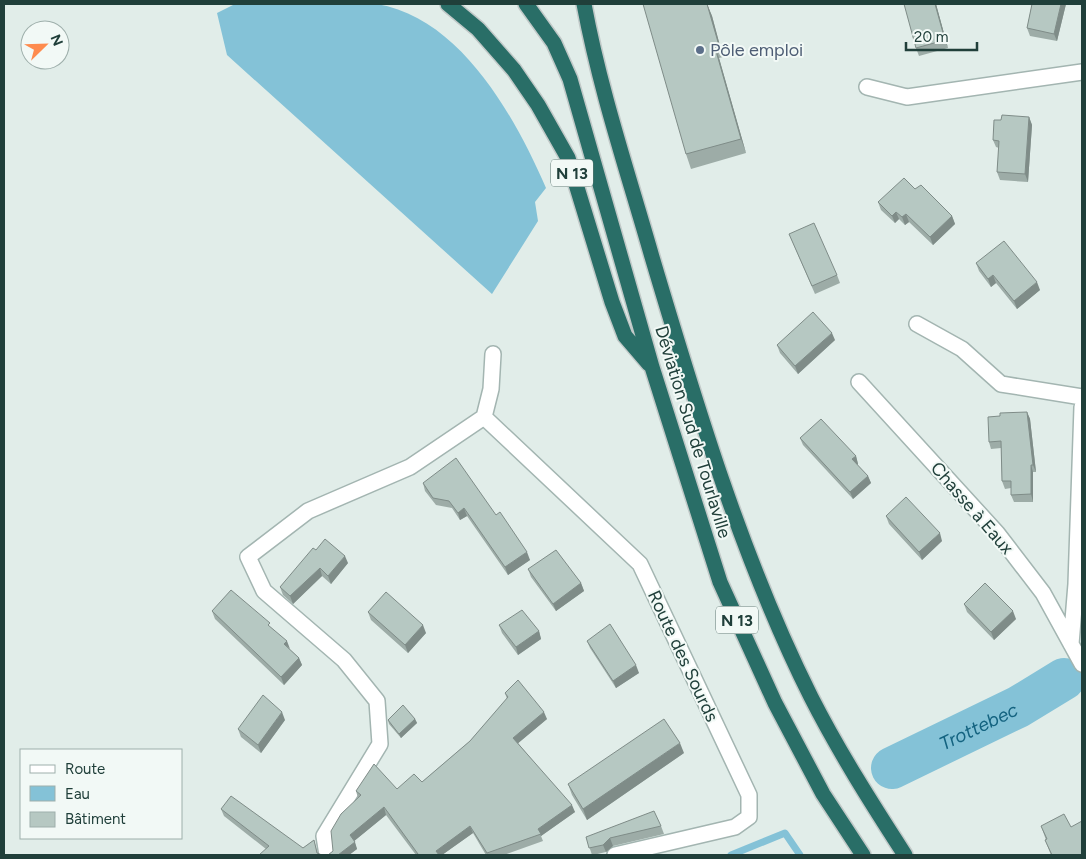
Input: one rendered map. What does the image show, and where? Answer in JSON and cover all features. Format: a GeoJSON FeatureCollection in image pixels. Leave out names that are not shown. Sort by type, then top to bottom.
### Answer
{"type":"FeatureCollection","features":[{"type":"Feature","properties":{"kind":"highway","name":"N 13"},"geometry":{"type":"LineString","coordinates":[[448,4],[478,29],[514,70],[538,105],[568,158],[612,302],[625,336],[652,367]]}},
{"type":"Feature","properties":{"kind":"highway","name":"Déviation Sud de Tourlaville"},"geometry":{"type":"LineString","coordinates":[[526,4],[554,44],[570,79],[652,367],[720,582],[774,703],[823,794],[863,855]]}},
{"type":"Feature","properties":{"kind":"highway","name":"Déviation Sud de Tourlaville"},"geometry":{"type":"LineString","coordinates":[[584,4],[591,41],[612,118],[666,301],[720,471],[757,576],[811,696],[854,776],[905,855]]}},
{"type":"Feature","properties":{"kind":"street"},"geometry":{"type":"LineString","coordinates":[[867,87],[907,97],[1082,72]]}},
{"type":"Feature","properties":{"kind":"street"},"geometry":{"type":"LineString","coordinates":[[917,324],[962,349],[1001,384],[1082,397]]}},
{"type":"Feature","properties":{"kind":"street"},"geometry":{"type":"LineString","coordinates":[[328,855],[324,836],[380,744],[377,700],[344,660],[264,591],[248,556],[308,511],[410,466],[484,417],[491,389],[493,354]]}},
{"type":"Feature","properties":{"kind":"street","name":"Chasse à Eaux"},"geometry":{"type":"LineString","coordinates":[[859,382],[997,533],[1043,593],[1080,661]]}},
{"type":"Feature","properties":{"kind":"street"},"geometry":{"type":"LineString","coordinates":[[1070,644],[1076,584],[1082,407]]}},
{"type":"Feature","properties":{"kind":"street","name":"Route des Sourds"},"geometry":{"type":"LineString","coordinates":[[484,417],[640,564],[749,795],[749,817],[735,827],[615,855]]}},
{"type":"Feature","properties":{"kind":"water"},"geometry":{"type":"Polygon","coordinates":[[[235,4],[377,4],[407,13],[434,29],[459,50],[501,102],[518,131],[546,188],[535,202],[538,221],[492,294],[227,55],[217,13],[235,4]]]}},
{"type":"Feature","properties":{"kind":"building"},"geometry":{"type":"Polygon","coordinates":[[[643,4],[707,4],[718,42],[714,44],[741,139],[686,154],[643,4]]]}},
{"type":"Feature","properties":{"kind":"building"},"geometry":{"type":"Polygon","coordinates":[[[904,4],[935,4],[945,40],[916,48],[904,4]]]}},
{"type":"Feature","properties":{"kind":"building"},"geometry":{"type":"Polygon","coordinates":[[[1032,4],[1061,4],[1054,34],[1027,28],[1032,4]]]}},
{"type":"Feature","properties":{"kind":"building"},"geometry":{"type":"Polygon","coordinates":[[[1002,115],[1029,117],[1025,174],[997,172],[999,141],[993,140],[994,120],[1001,120],[1002,115]]]}},
{"type":"Feature","properties":{"kind":"building"},"geometry":{"type":"Polygon","coordinates":[[[904,178],[915,189],[921,185],[952,216],[930,237],[906,214],[902,217],[896,212],[892,216],[878,202],[904,178]]]}},
{"type":"Feature","properties":{"kind":"building"},"geometry":{"type":"Polygon","coordinates":[[[814,223],[837,275],[812,286],[789,234],[814,223]]]}},
{"type":"Feature","properties":{"kind":"building"},"geometry":{"type":"Polygon","coordinates":[[[1004,241],[1037,282],[1014,301],[993,275],[988,279],[976,263],[1004,241]]]}},
{"type":"Feature","properties":{"kind":"building"},"geometry":{"type":"Polygon","coordinates":[[[813,312],[832,333],[795,366],[777,345],[813,312]]]}},
{"type":"Feature","properties":{"kind":"building"},"geometry":{"type":"Polygon","coordinates":[[[1027,412],[1033,465],[1031,465],[1031,494],[1011,495],[1011,481],[1002,481],[1001,441],[989,442],[988,417],[1000,416],[1000,413],[1027,412]]]}},
{"type":"Feature","properties":{"kind":"building"},"geometry":{"type":"Polygon","coordinates":[[[821,419],[856,456],[852,459],[868,476],[850,492],[800,438],[821,419]]]}},
{"type":"Feature","properties":{"kind":"building"},"geometry":{"type":"Polygon","coordinates":[[[456,458],[496,515],[500,512],[527,552],[505,567],[464,508],[458,513],[449,501],[433,498],[423,483],[456,458]]]}},
{"type":"Feature","properties":{"kind":"building"},"geometry":{"type":"Polygon","coordinates":[[[906,497],[940,533],[919,552],[886,516],[906,497]]]}},
{"type":"Feature","properties":{"kind":"building"},"geometry":{"type":"Polygon","coordinates":[[[325,539],[345,556],[328,576],[320,568],[290,596],[280,587],[313,548],[316,550],[325,539]]]}},
{"type":"Feature","properties":{"kind":"building"},"geometry":{"type":"Polygon","coordinates":[[[556,550],[581,583],[553,604],[528,569],[556,550]]]}},
{"type":"Feature","properties":{"kind":"building"},"geometry":{"type":"Polygon","coordinates":[[[985,583],[1013,611],[991,632],[964,604],[985,583]]]}},
{"type":"Feature","properties":{"kind":"building"},"geometry":{"type":"Polygon","coordinates":[[[231,590],[270,623],[268,625],[287,641],[284,644],[299,658],[281,677],[212,611],[231,590]]]}},
{"type":"Feature","properties":{"kind":"building"},"geometry":{"type":"Polygon","coordinates":[[[386,592],[423,625],[405,645],[368,612],[386,592]]]}},
{"type":"Feature","properties":{"kind":"building"},"geometry":{"type":"Polygon","coordinates":[[[522,610],[539,631],[516,647],[499,625],[522,610]]]}},
{"type":"Feature","properties":{"kind":"building"},"geometry":{"type":"Polygon","coordinates":[[[610,624],[636,665],[613,681],[587,641],[610,624]]]}},
{"type":"Feature","properties":{"kind":"building"},"geometry":{"type":"Polygon","coordinates":[[[518,680],[544,712],[513,738],[572,805],[538,829],[541,834],[487,853],[470,826],[436,851],[439,855],[414,855],[418,854],[384,807],[350,835],[355,842],[338,855],[328,855],[333,851],[331,831],[341,814],[361,795],[356,791],[374,764],[397,789],[414,774],[422,782],[470,741],[508,697],[505,693],[518,680]]]}},
{"type":"Feature","properties":{"kind":"building"},"geometry":{"type":"Polygon","coordinates":[[[263,695],[282,712],[258,745],[238,729],[263,695]]]}},
{"type":"Feature","properties":{"kind":"building"},"geometry":{"type":"Polygon","coordinates":[[[403,705],[415,719],[399,734],[388,720],[403,705]]]}},
{"type":"Feature","properties":{"kind":"building"},"geometry":{"type":"Polygon","coordinates":[[[664,719],[680,743],[583,809],[568,784],[664,719]]]}},
{"type":"Feature","properties":{"kind":"building"},"geometry":{"type":"Polygon","coordinates":[[[231,796],[303,848],[314,840],[317,853],[322,855],[259,855],[269,846],[221,809],[231,796]]]}},
{"type":"Feature","properties":{"kind":"building"},"geometry":{"type":"Polygon","coordinates":[[[654,811],[661,826],[610,838],[603,845],[589,848],[586,837],[654,811]]]}},
{"type":"Feature","properties":{"kind":"building"},"geometry":{"type":"Polygon","coordinates":[[[1064,814],[1071,827],[1082,821],[1082,855],[1052,855],[1045,840],[1047,839],[1041,826],[1064,814]]]}},
{"type":"Feature","properties":{"kind":"waterway","name":"Trottebec"},"geometry":{"type":"LineString","coordinates":[[892,768],[1018,707],[1064,679]]}},
{"type":"Feature","properties":{"kind":"waterway"},"geometry":{"type":"LineString","coordinates":[[731,855],[785,833],[800,855]]}},
{"type":"Feature","properties":{"kind":"place","name":"Pôle emploi"},"geometry":{"type":"Point","coordinates":[700,50]}}]}
